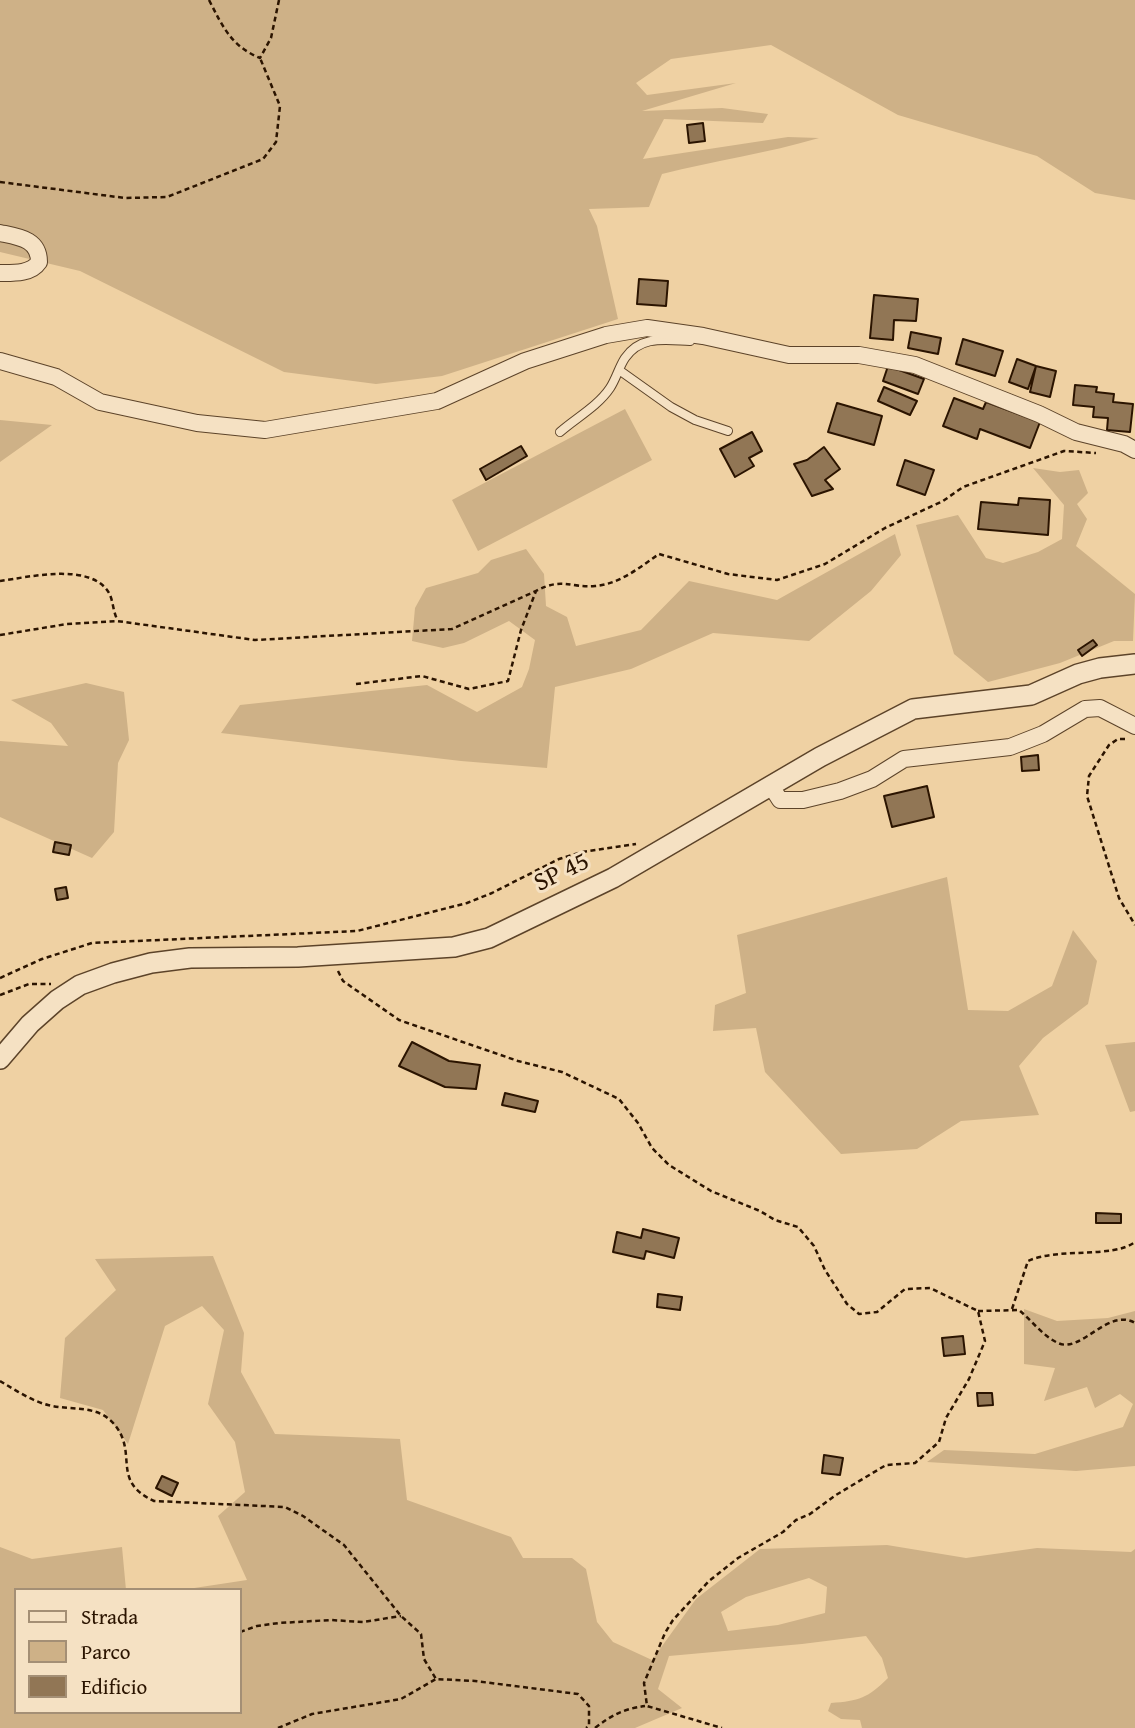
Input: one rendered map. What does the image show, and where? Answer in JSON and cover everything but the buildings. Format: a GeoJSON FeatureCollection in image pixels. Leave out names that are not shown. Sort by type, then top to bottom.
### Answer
{"type":"FeatureCollection","features":[{"type":"Feature","properties":{"kind":"street"},"geometry":{"type":"LineString","coordinates":[[0,233],[29,241],[36,246],[39,262],[33,268],[0,273]]}},
{"type":"Feature","properties":{"kind":"street"},"geometry":{"type":"LineString","coordinates":[[0,360],[55,377],[100,402],[197,423],[265,430],[438,401],[525,361],[606,335],[648,328],[789,355],[859,355],[915,365],[1039,414],[1076,432],[1124,444],[1135,450]]}},
{"type":"Feature","properties":{"kind":"street","name":"SP 45"},"geometry":{"type":"LineString","coordinates":[[0,1059],[30,1024],[80,985],[151,963],[190,958],[335,955],[454,947],[489,937],[613,878],[820,757],[913,709],[1031,695],[1078,674],[1100,668],[1135,664]]}},
{"type":"Feature","properties":{"kind":"street"},"geometry":{"type":"LineString","coordinates":[[771,786],[780,800],[803,800],[840,791],[872,779],[904,759],[1010,747],[1043,734],[1085,709],[1100,708],[1134,732]]}},
{"type":"Feature","properties":{"kind":"lane"},"geometry":{"type":"LineString","coordinates":[[559,432],[610,388],[632,350],[648,340],[693,342],[706,337]]}},
{"type":"Feature","properties":{"kind":"lane"},"geometry":{"type":"LineString","coordinates":[[619,370],[671,407],[695,420],[727,431]]}},
{"type":"Feature","properties":{"kind":"path"},"geometry":{"type":"LineString","coordinates":[[0,182],[125,198],[167,197],[263,159],[276,142],[280,106],[260,58],[241,50],[209,0]]}},
{"type":"Feature","properties":{"kind":"path"},"geometry":{"type":"LineString","coordinates":[[260,58],[271,38],[279,0]]}},
{"type":"Feature","properties":{"kind":"path"},"geometry":{"type":"LineString","coordinates":[[0,635],[66,624],[117,621],[255,640],[452,629],[553,582],[596,586],[621,580],[659,554],[728,574],[777,580],[825,564],[885,528],[943,501],[963,487],[1064,451],[1104,454]]}},
{"type":"Feature","properties":{"kind":"path"},"geometry":{"type":"LineString","coordinates":[[0,581],[71,573],[96,580],[110,594],[117,621]]}},
{"type":"Feature","properties":{"kind":"path"},"geometry":{"type":"LineString","coordinates":[[356,684],[422,676],[469,689],[508,681],[521,630],[536,591]]}},
{"type":"Feature","properties":{"kind":"path"},"geometry":{"type":"LineString","coordinates":[[1134,732],[1110,745],[1089,776],[1087,796],[1119,898],[1135,925]]}},
{"type":"Feature","properties":{"kind":"path"},"geometry":{"type":"LineString","coordinates":[[0,978],[42,958],[92,943],[357,931],[467,903],[559,859],[582,852],[637,844]]}},
{"type":"Feature","properties":{"kind":"path"},"geometry":{"type":"LineString","coordinates":[[335,955],[336,967],[343,981],[399,1020],[518,1061],[562,1072],[619,1099],[652,1148],[669,1165],[711,1191],[760,1210],[775,1220],[798,1227],[814,1247],[847,1304],[859,1314],[877,1312],[905,1289],[930,1288],[978,1311],[1012,1308],[1019,1310],[1060,1344],[1069,1345],[1116,1320],[1131,1320],[1135,1323]]}},
{"type":"Feature","properties":{"kind":"path"},"geometry":{"type":"LineString","coordinates":[[0,995],[42,982],[71,991]]}},
{"type":"Feature","properties":{"kind":"path"},"geometry":{"type":"LineString","coordinates":[[1012,1308],[1028,1261],[1046,1254],[1110,1250],[1135,1242]]}},
{"type":"Feature","properties":{"kind":"path"},"geometry":{"type":"LineString","coordinates":[[646,1706],[644,1683],[665,1633],[673,1620],[709,1581],[738,1558],[886,1465],[915,1463],[939,1443],[946,1418],[970,1379],[985,1341],[978,1311]]}},
{"type":"Feature","properties":{"kind":"path"},"geometry":{"type":"LineString","coordinates":[[0,1381],[46,1405],[96,1410],[114,1424],[125,1446],[132,1486],[154,1501],[285,1507],[303,1516],[344,1545],[401,1616],[421,1634],[424,1659],[436,1679]]}},
{"type":"Feature","properties":{"kind":"path"},"geometry":{"type":"LineString","coordinates":[[242,1632],[268,1625],[331,1620],[363,1622],[401,1616]]}},
{"type":"Feature","properties":{"kind":"path"},"geometry":{"type":"LineString","coordinates":[[278,1728],[312,1714],[401,1699],[436,1679],[475,1681],[578,1694],[589,1706],[588,1727],[595,1728],[614,1713],[625,1709],[646,1706],[722,1728]]}},
{"type":"Feature","properties":{"kind":"green space"},"geometry":{"type":"Polygon","coordinates":[[[0,0],[1135,0],[1135,200],[1095,193],[1037,156],[898,115],[771,45],[671,59],[636,83],[647,95],[736,83],[642,111],[722,108],[768,114],[763,123],[664,119],[643,159],[788,137],[819,138],[662,174],[649,207],[589,209],[597,226],[618,319],[442,376],[376,384],[284,372],[80,271],[0,252],[0,0]]]}},
{"type":"Feature","properties":{"kind":"green space"},"geometry":{"type":"Polygon","coordinates":[[[625,409],[652,460],[478,551],[452,500],[625,409]]]}},
{"type":"Feature","properties":{"kind":"green space"},"geometry":{"type":"Polygon","coordinates":[[[0,420],[52,425],[0,462],[0,420]]]}},
{"type":"Feature","properties":{"kind":"green space"},"geometry":{"type":"Polygon","coordinates":[[[1033,468],[1060,472],[1079,470],[1088,493],[1077,504],[1087,519],[1076,546],[1135,594],[1133,641],[1114,641],[1060,663],[988,682],[954,654],[916,525],[958,515],[986,558],[1003,563],[1038,552],[1062,539],[1064,505],[1033,468]]]}},
{"type":"Feature","properties":{"kind":"green space"},"geometry":{"type":"Polygon","coordinates":[[[895,534],[901,555],[871,591],[809,641],[713,633],[631,669],[555,687],[547,768],[461,761],[221,733],[240,705],[427,685],[477,712],[522,687],[535,640],[509,621],[464,643],[443,648],[412,641],[415,608],[426,588],[478,573],[491,560],[526,549],[544,574],[546,606],[567,617],[576,646],[641,630],[689,581],[777,600],[895,534]]]}},
{"type":"Feature","properties":{"kind":"green space"},"geometry":{"type":"Polygon","coordinates":[[[86,683],[124,692],[129,740],[118,763],[114,832],[92,858],[0,817],[0,741],[68,746],[51,723],[11,700],[86,683]]]}},
{"type":"Feature","properties":{"kind":"green space"},"geometry":{"type":"Polygon","coordinates":[[[947,877],[968,1010],[1008,1011],[1052,986],[1073,930],[1097,961],[1088,1004],[1043,1038],[1019,1066],[1039,1115],[961,1121],[917,1149],[841,1154],[765,1072],[756,1028],[713,1031],[715,1005],[746,993],[737,935],[947,877]]]}},
{"type":"Feature","properties":{"kind":"green space"},"geometry":{"type":"Polygon","coordinates":[[[1135,1042],[1135,1111],[1130,1112],[1105,1045],[1135,1042]]]}},
{"type":"Feature","properties":{"kind":"green space"},"geometry":{"type":"Polygon","coordinates":[[[213,1256],[244,1333],[241,1372],[275,1434],[400,1439],[407,1500],[511,1537],[523,1558],[572,1558],[586,1569],[597,1622],[613,1642],[652,1660],[696,1599],[760,1549],[887,1545],[966,1558],[1037,1548],[1131,1552],[1135,1549],[1135,1728],[862,1728],[860,1720],[841,1719],[828,1711],[831,1703],[862,1697],[888,1678],[882,1658],[866,1636],[669,1656],[658,1689],[682,1708],[635,1728],[0,1728],[0,1547],[32,1559],[122,1547],[126,1588],[14,1588],[14,1714],[242,1714],[242,1588],[194,1588],[247,1580],[218,1516],[245,1492],[235,1442],[208,1404],[224,1330],[202,1306],[165,1326],[128,1444],[103,1410],[60,1398],[65,1338],[116,1290],[95,1259],[213,1256]],[[809,1578],[746,1597],[721,1612],[728,1631],[778,1625],[825,1613],[827,1587],[809,1578]]]}},
{"type":"Feature","properties":{"kind":"green space"},"geometry":{"type":"Polygon","coordinates":[[[1024,1309],[1057,1321],[1108,1318],[1135,1311],[1135,1466],[1076,1471],[927,1462],[944,1450],[1035,1454],[1123,1427],[1133,1404],[1120,1394],[1095,1408],[1087,1387],[1044,1401],[1055,1368],[1024,1364],[1024,1309]]]}}]}
